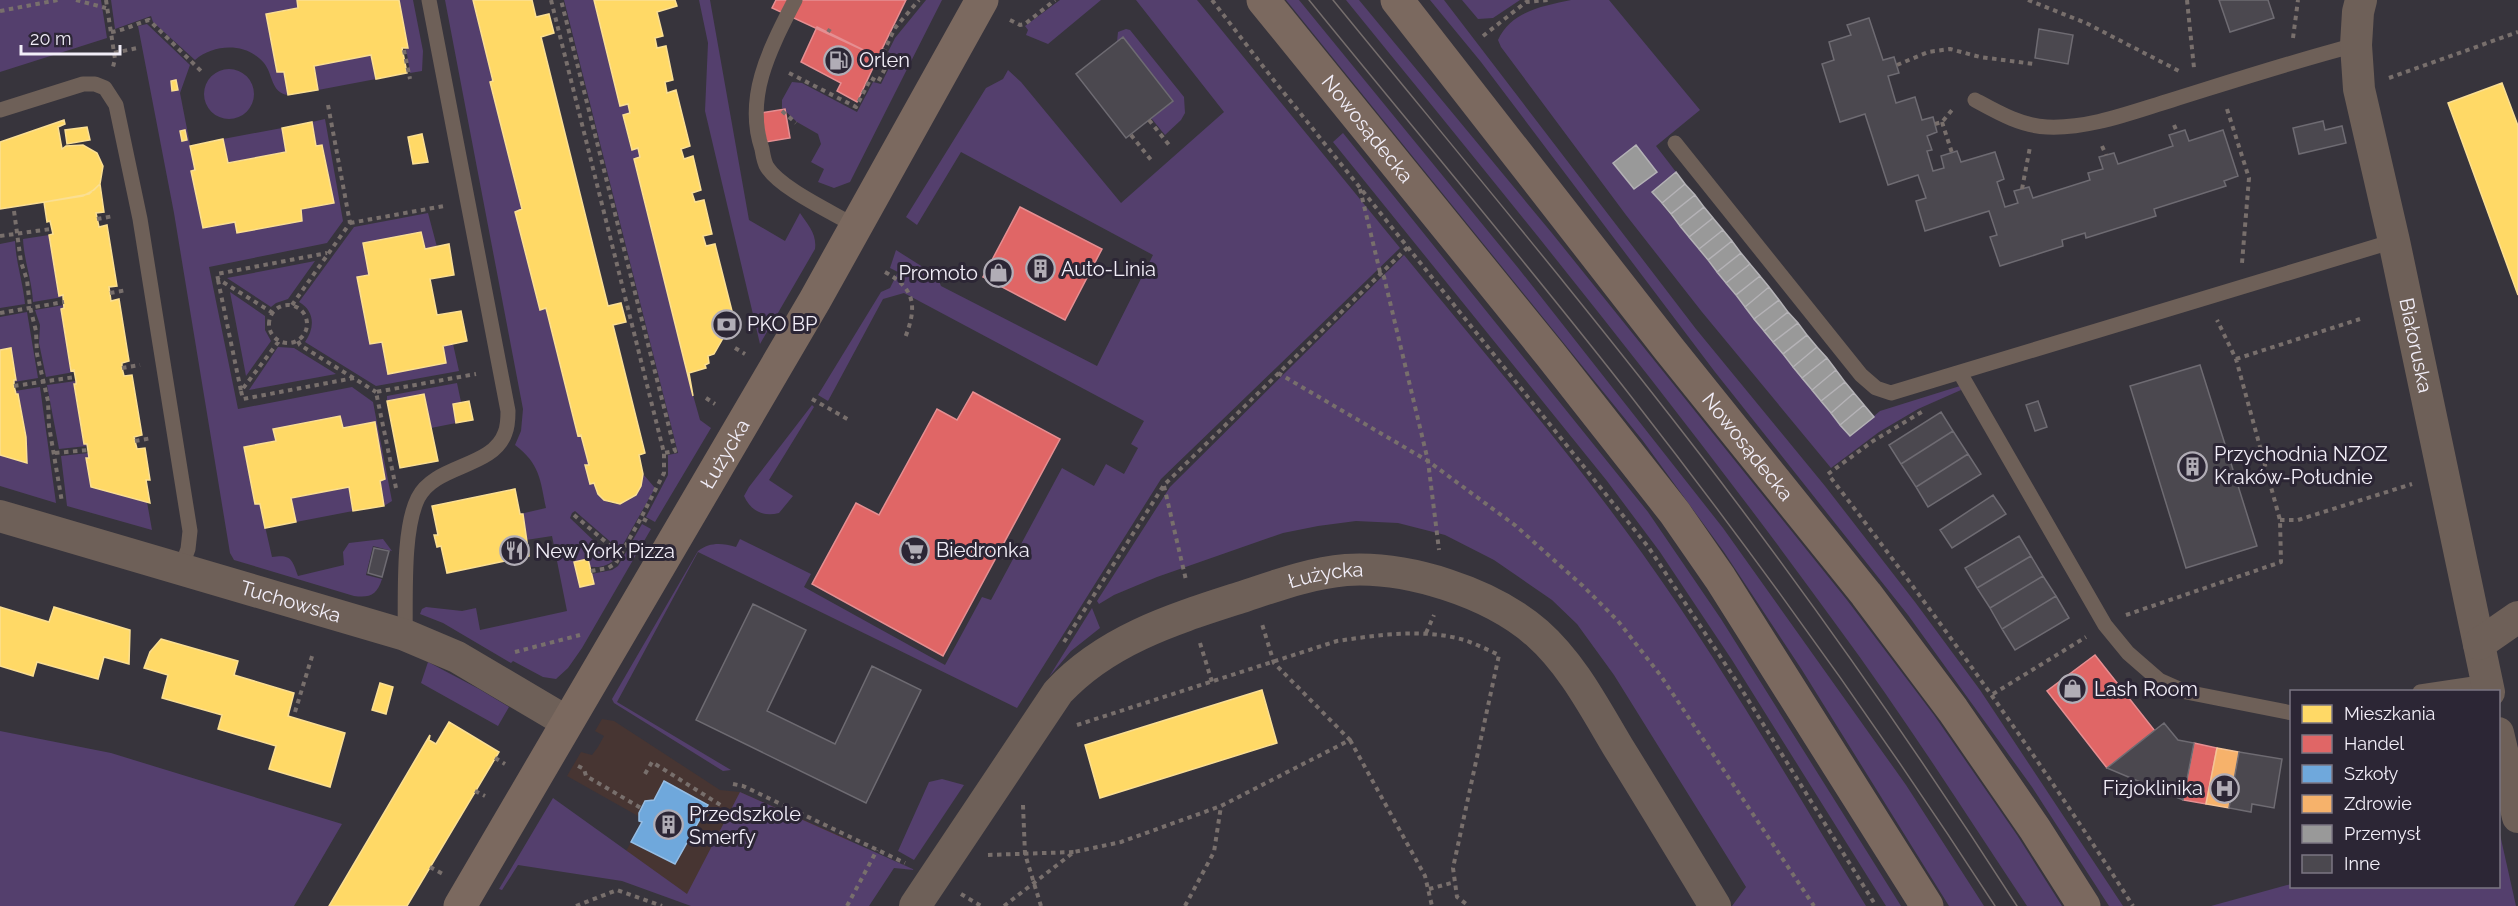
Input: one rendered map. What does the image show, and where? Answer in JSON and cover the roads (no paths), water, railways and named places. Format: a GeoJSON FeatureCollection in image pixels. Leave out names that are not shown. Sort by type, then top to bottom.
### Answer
{"type":"FeatureCollection","features":[{"type":"Feature","properties":{"kind":"main road","name":"Łużycka"},"geometry":{"type":"LineString","coordinates":[[460,906],[809,310],[982,0]]}},
{"type":"Feature","properties":{"kind":"main road","name":"Nowosądecka"},"geometry":{"type":"LineString","coordinates":[[1263,0],[1543,345],[1675,513],[1738,605],[1927,906]]}},
{"type":"Feature","properties":{"kind":"main road","name":"Nowosądecka"},"geometry":{"type":"LineString","coordinates":[[1397,0],[1669,349],[1873,603],[1953,710],[2035,829],[2084,906]]}},
{"type":"Feature","properties":{"kind":"street","name":"Białoruska"},"geometry":{"type":"LineString","coordinates":[[2361,0],[2356,45],[2359,89],[2394,240],[2488,687]]}},
{"type":"Feature","properties":{"kind":"street","name":"Tuchowska"},"geometry":{"type":"LineString","coordinates":[[0,516],[405,635],[457,657],[567,722]]}},
{"type":"Feature","properties":{"kind":"street","name":"Łużycka"},"geometry":{"type":"LineString","coordinates":[[915,906],[1058,692],[1076,672],[1129,638],[1192,614],[1307,576],[1347,570],[1390,571],[1441,582],[1499,607],[1536,633],[1572,672],[1716,906]]}},
{"type":"Feature","properties":{"kind":"street"},"geometry":{"type":"LineString","coordinates":[[2479,644],[2518,617]]}},
{"type":"Feature","properties":{"kind":"street"},"geometry":{"type":"LineString","coordinates":[[2500,737],[2518,818]]}},
{"type":"Feature","properties":{"kind":"lane"},"geometry":{"type":"LineString","coordinates":[[405,635],[408,552],[411,524],[418,497],[429,485],[445,474],[489,453],[498,445],[505,435],[508,411],[429,0]]}},
{"type":"Feature","properties":{"kind":"lane"},"geometry":{"type":"LineString","coordinates":[[795,0],[763,67],[755,106],[757,136],[767,167],[786,186],[855,226]]}},
{"type":"Feature","properties":{"kind":"lane"},"geometry":{"type":"LineString","coordinates":[[1975,100],[1998,113],[2021,122],[2046,127],[2071,126],[2124,114],[2356,45]]}},
{"type":"Feature","properties":{"kind":"lane"},"geometry":{"type":"LineString","coordinates":[[0,110],[83,84],[95,84],[105,88],[116,105],[140,219],[187,508],[190,531],[188,549],[182,568]]}},
{"type":"Feature","properties":{"kind":"lane"},"geometry":{"type":"LineString","coordinates":[[1675,143],[1861,375],[1876,388],[1891,393],[2394,240]]}},
{"type":"Feature","properties":{"kind":"lane"},"geometry":{"type":"LineString","coordinates":[[1960,373],[2105,625],[2128,653],[2159,680],[2186,692],[2290,712]]}},
{"type":"Feature","properties":{"kind":"lane"},"geometry":{"type":"LineString","coordinates":[[2447,690],[2488,687]]}},
{"type":"Feature","properties":{"kind":"tram line"},"geometry":{"type":"LineString","coordinates":[[1309,0],[1553,298],[1681,461],[1865,712],[1995,906]]}},
{"type":"Feature","properties":{"kind":"tram line"},"geometry":{"type":"LineString","coordinates":[[1333,0],[1612,342],[1702,457],[1864,678],[1942,791],[2017,906]]}},
{"type":"Feature","properties":{"kind":"place","name":"Orlen"},"geometry":{"type":"Point","coordinates":[838,60]}},
{"type":"Feature","properties":{"kind":"place","name":"Auto-Linia"},"geometry":{"type":"Point","coordinates":[1040,269]}},
{"type":"Feature","properties":{"kind":"place","name":"Promoto"},"geometry":{"type":"Point","coordinates":[999,273]}},
{"type":"Feature","properties":{"kind":"place","name":"PKO BP"},"geometry":{"type":"Point","coordinates":[726,324]}},
{"type":"Feature","properties":{"kind":"place","name":"Przychodnia NZOZ Kraków-Południe"},"geometry":{"type":"Point","coordinates":[2193,466]}},
{"type":"Feature","properties":{"kind":"place","name":"Biedronka"},"geometry":{"type":"Point","coordinates":[915,550]}},
{"type":"Feature","properties":{"kind":"place","name":"New York Pizza"},"geometry":{"type":"Point","coordinates":[514,551]}},
{"type":"Feature","properties":{"kind":"place","name":"Lash Room"},"geometry":{"type":"Point","coordinates":[2073,689]}},
{"type":"Feature","properties":{"kind":"place","name":"Fizjoklinika"},"geometry":{"type":"Point","coordinates":[2224,788]}},
{"type":"Feature","properties":{"kind":"place","name":"Przedszkole Smerfy"},"geometry":{"type":"Point","coordinates":[668,825]}}]}
